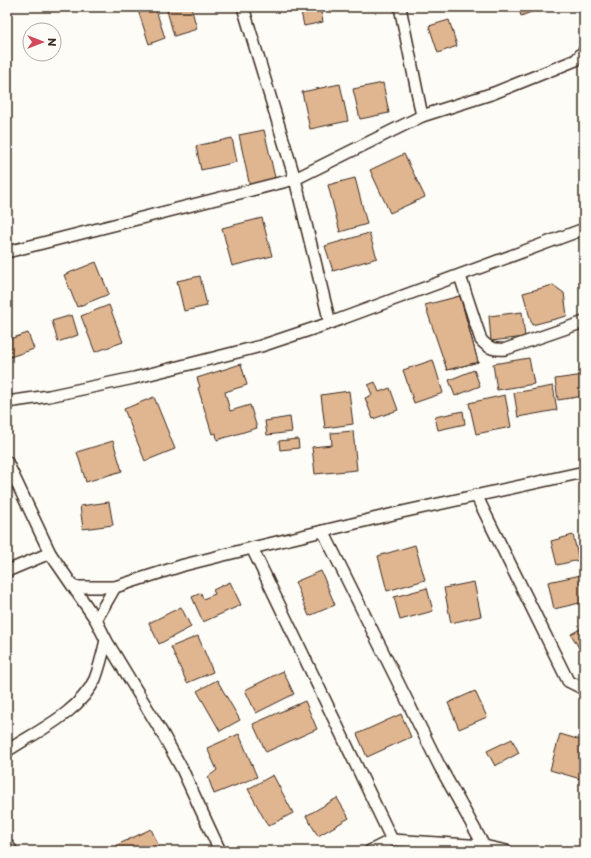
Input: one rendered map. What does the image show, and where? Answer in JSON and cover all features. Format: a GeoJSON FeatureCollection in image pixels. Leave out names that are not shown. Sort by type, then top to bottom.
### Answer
{"type":"FeatureCollection","features":[{"type":"Feature","properties":{"kind":"street"},"geometry":{"type":"LineString","coordinates":[[243,7],[295,179],[330,323]]}},
{"type":"Feature","properties":{"kind":"street"},"geometry":{"type":"LineString","coordinates":[[400,7],[422,116]]}},
{"type":"Feature","properties":{"kind":"street"},"geometry":{"type":"LineString","coordinates":[[7,252],[295,179],[422,116],[494,93],[576,60],[584,50]]}},
{"type":"Feature","properties":{"kind":"street"},"geometry":{"type":"LineString","coordinates":[[7,402],[49,396],[149,374],[261,346],[460,276],[584,229]]}},
{"type":"Feature","properties":{"kind":"street"},"geometry":{"type":"LineString","coordinates":[[460,276],[481,340],[486,346],[495,350],[506,349],[584,322]]}},
{"type":"Feature","properties":{"kind":"street"},"geometry":{"type":"LineString","coordinates":[[7,462],[50,553],[75,587],[96,620],[106,640],[179,763],[220,851]]}},
{"type":"Feature","properties":{"kind":"street"},"geometry":{"type":"LineString","coordinates":[[75,587],[115,587],[184,566],[252,548],[476,495],[584,472]]}},
{"type":"Feature","properties":{"kind":"street"},"geometry":{"type":"LineString","coordinates":[[476,495],[568,681],[584,689]]}},
{"type":"Feature","properties":{"kind":"street"},"geometry":{"type":"LineString","coordinates":[[323,531],[439,764],[484,846]]}},
{"type":"Feature","properties":{"kind":"street"},"geometry":{"type":"LineString","coordinates":[[252,548],[392,840]]}},
{"type":"Feature","properties":{"kind":"street"},"geometry":{"type":"LineString","coordinates":[[7,571],[50,553]]}},
{"type":"Feature","properties":{"kind":"street"},"geometry":{"type":"LineString","coordinates":[[96,620],[115,587]]}},
{"type":"Feature","properties":{"kind":"street"},"geometry":{"type":"LineString","coordinates":[[7,751],[66,712],[85,694],[100,667],[106,640]]}},
{"type":"Feature","properties":{"kind":"street"},"geometry":{"type":"LineString","coordinates":[[370,851],[392,840],[484,846],[507,851]]}},
{"type":"Feature","properties":{"kind":"street"},"geometry":{"type":"LineString","coordinates":[[7,844],[12,851]]}},
{"type":"Feature","properties":{"kind":"building"},"geometry":{"type":"Polygon","coordinates":[[[137,7],[155,7],[165,38],[149,44],[137,7]]]}},
{"type":"Feature","properties":{"kind":"building"},"geometry":{"type":"Polygon","coordinates":[[[166,7],[191,7],[197,29],[174,36],[166,7]]]}},
{"type":"Feature","properties":{"kind":"building"},"geometry":{"type":"Polygon","coordinates":[[[300,7],[320,7],[323,22],[304,26],[300,7]]]}},
{"type":"Feature","properties":{"kind":"building"},"geometry":{"type":"Polygon","coordinates":[[[518,7],[544,7],[521,16],[518,7]]]}},
{"type":"Feature","properties":{"kind":"building"},"geometry":{"type":"Polygon","coordinates":[[[449,20],[457,46],[438,53],[429,26],[449,20]]]}},
{"type":"Feature","properties":{"kind":"building"},"geometry":{"type":"Polygon","coordinates":[[[383,83],[389,113],[360,119],[353,89],[383,83]]]}},
{"type":"Feature","properties":{"kind":"building"},"geometry":{"type":"Polygon","coordinates":[[[340,84],[348,121],[310,129],[302,92],[340,84]]]}},
{"type":"Feature","properties":{"kind":"building"},"geometry":{"type":"Polygon","coordinates":[[[264,130],[276,182],[250,187],[239,135],[264,130]]]}},
{"type":"Feature","properties":{"kind":"building"},"geometry":{"type":"Polygon","coordinates":[[[232,138],[237,162],[201,170],[196,146],[232,138]]]}},
{"type":"Feature","properties":{"kind":"building"},"geometry":{"type":"Polygon","coordinates":[[[404,154],[425,197],[390,213],[370,170],[404,154]]]}},
{"type":"Feature","properties":{"kind":"building"},"geometry":{"type":"Polygon","coordinates":[[[355,178],[367,224],[340,232],[328,185],[355,178]]]}},
{"type":"Feature","properties":{"kind":"building"},"geometry":{"type":"Polygon","coordinates":[[[262,218],[272,256],[232,266],[222,228],[262,218]]]}},
{"type":"Feature","properties":{"kind":"building"},"geometry":{"type":"Polygon","coordinates":[[[369,233],[377,258],[333,271],[325,246],[369,233]]]}},
{"type":"Feature","properties":{"kind":"building"},"geometry":{"type":"Polygon","coordinates":[[[96,262],[109,294],[77,307],[64,275],[96,262]]]}},
{"type":"Feature","properties":{"kind":"building"},"geometry":{"type":"Polygon","coordinates":[[[200,276],[207,306],[184,311],[177,281],[200,276]]]}},
{"type":"Feature","properties":{"kind":"building"},"geometry":{"type":"Polygon","coordinates":[[[553,285],[564,293],[567,316],[532,325],[523,293],[553,285]]]}},
{"type":"Feature","properties":{"kind":"building"},"geometry":{"type":"Polygon","coordinates":[[[460,296],[478,362],[447,370],[429,305],[460,296]]]}},
{"type":"Feature","properties":{"kind":"building"},"geometry":{"type":"Polygon","coordinates":[[[460,296],[478,362],[447,370],[429,305],[460,296]]]}},
{"type":"Feature","properties":{"kind":"building"},"geometry":{"type":"Polygon","coordinates":[[[460,296],[478,362],[447,370],[425,305],[460,296]]]}},
{"type":"Feature","properties":{"kind":"building"},"geometry":{"type":"Polygon","coordinates":[[[109,305],[123,342],[95,352],[81,316],[109,305]]]}},
{"type":"Feature","properties":{"kind":"building"},"geometry":{"type":"Polygon","coordinates":[[[522,312],[525,337],[491,341],[489,316],[522,312]]]}},
{"type":"Feature","properties":{"kind":"building"},"geometry":{"type":"Polygon","coordinates":[[[72,315],[78,335],[58,342],[52,321],[72,315]]]}},
{"type":"Feature","properties":{"kind":"building"},"geometry":{"type":"Polygon","coordinates":[[[28,333],[34,349],[7,358],[7,340],[28,333]]]}},
{"type":"Feature","properties":{"kind":"building"},"geometry":{"type":"Polygon","coordinates":[[[529,358],[534,384],[497,390],[493,364],[529,358]]]}},
{"type":"Feature","properties":{"kind":"building"},"geometry":{"type":"Polygon","coordinates":[[[433,360],[443,393],[414,403],[403,370],[433,360]]]}},
{"type":"Feature","properties":{"kind":"building"},"geometry":{"type":"Polygon","coordinates":[[[241,364],[247,385],[225,392],[230,411],[250,405],[257,428],[217,440],[216,433],[212,434],[198,388],[200,387],[197,378],[241,364]]]}},
{"type":"Feature","properties":{"kind":"building"},"geometry":{"type":"Polygon","coordinates":[[[474,370],[480,386],[455,396],[449,380],[474,370]]]}},
{"type":"Feature","properties":{"kind":"building"},"geometry":{"type":"Polygon","coordinates":[[[584,375],[584,396],[558,400],[555,379],[584,375]]]}},
{"type":"Feature","properties":{"kind":"building"},"geometry":{"type":"Polygon","coordinates":[[[375,382],[379,392],[390,388],[398,410],[373,419],[365,398],[372,395],[368,385],[375,382]]]}},
{"type":"Feature","properties":{"kind":"building"},"geometry":{"type":"Polygon","coordinates":[[[553,386],[557,410],[518,417],[514,393],[553,386]]]}},
{"type":"Feature","properties":{"kind":"building"},"geometry":{"type":"Polygon","coordinates":[[[349,391],[353,424],[325,428],[321,395],[349,391]]]}},
{"type":"Feature","properties":{"kind":"building"},"geometry":{"type":"Polygon","coordinates":[[[505,395],[511,427],[476,434],[469,403],[505,395]]]}},
{"type":"Feature","properties":{"kind":"building"},"geometry":{"type":"Polygon","coordinates":[[[154,397],[175,449],[145,461],[124,409],[154,397]]]}},
{"type":"Feature","properties":{"kind":"building"},"geometry":{"type":"Polygon","coordinates":[[[463,411],[465,424],[438,430],[435,417],[463,411]]]}},
{"type":"Feature","properties":{"kind":"building"},"geometry":{"type":"Polygon","coordinates":[[[290,417],[292,432],[267,435],[265,421],[290,417]]]}},
{"type":"Feature","properties":{"kind":"building"},"geometry":{"type":"Polygon","coordinates":[[[353,431],[357,470],[315,474],[312,447],[332,445],[331,433],[353,431]]]}},
{"type":"Feature","properties":{"kind":"building"},"geometry":{"type":"Polygon","coordinates":[[[298,439],[299,448],[280,450],[279,441],[298,439]]]}},
{"type":"Feature","properties":{"kind":"building"},"geometry":{"type":"Polygon","coordinates":[[[113,441],[122,471],[86,482],[77,452],[113,441]]]}},
{"type":"Feature","properties":{"kind":"building"},"geometry":{"type":"Polygon","coordinates":[[[109,502],[113,525],[83,529],[80,506],[109,502]]]}},
{"type":"Feature","properties":{"kind":"building"},"geometry":{"type":"Polygon","coordinates":[[[573,535],[579,560],[557,565],[551,541],[573,535]]]}},
{"type":"Feature","properties":{"kind":"building"},"geometry":{"type":"Polygon","coordinates":[[[415,545],[425,580],[387,591],[378,556],[415,545]]]}},
{"type":"Feature","properties":{"kind":"building"},"geometry":{"type":"Polygon","coordinates":[[[321,571],[335,605],[309,616],[295,582],[321,571]]]}},
{"type":"Feature","properties":{"kind":"building"},"geometry":{"type":"Polygon","coordinates":[[[581,575],[584,602],[554,609],[548,582],[581,575]]]}},
{"type":"Feature","properties":{"kind":"building"},"geometry":{"type":"Polygon","coordinates":[[[230,582],[241,605],[203,622],[192,597],[201,593],[203,599],[215,594],[213,590],[230,582]]]}},
{"type":"Feature","properties":{"kind":"building"},"geometry":{"type":"Polygon","coordinates":[[[474,582],[481,616],[451,623],[444,588],[474,582]]]}},
{"type":"Feature","properties":{"kind":"building"},"geometry":{"type":"Polygon","coordinates":[[[427,588],[433,611],[400,620],[394,597],[427,588]]]}},
{"type":"Feature","properties":{"kind":"building"},"geometry":{"type":"Polygon","coordinates":[[[181,607],[191,627],[159,644],[149,623],[181,607]]]}},
{"type":"Feature","properties":{"kind":"building"},"geometry":{"type":"Polygon","coordinates":[[[584,627],[584,657],[571,634],[584,627]]]}},
{"type":"Feature","properties":{"kind":"building"},"geometry":{"type":"Polygon","coordinates":[[[198,636],[213,672],[187,683],[171,647],[198,636]]]}},
{"type":"Feature","properties":{"kind":"building"},"geometry":{"type":"Polygon","coordinates":[[[283,671],[294,694],[256,713],[245,690],[283,671]]]}},
{"type":"Feature","properties":{"kind":"building"},"geometry":{"type":"Polygon","coordinates":[[[217,680],[240,720],[220,731],[197,691],[217,680]]]}},
{"type":"Feature","properties":{"kind":"building"},"geometry":{"type":"Polygon","coordinates":[[[475,691],[487,717],[459,729],[448,703],[475,691]]]}},
{"type":"Feature","properties":{"kind":"building"},"geometry":{"type":"Polygon","coordinates":[[[305,701],[317,729],[266,752],[253,724],[305,701]]]}},
{"type":"Feature","properties":{"kind":"building"},"geometry":{"type":"Polygon","coordinates":[[[401,714],[411,737],[367,757],[357,734],[401,714]]]}},
{"type":"Feature","properties":{"kind":"building"},"geometry":{"type":"Polygon","coordinates":[[[239,734],[257,777],[214,794],[208,777],[217,770],[207,748],[239,734]]]}},
{"type":"Feature","properties":{"kind":"building"},"geometry":{"type":"Polygon","coordinates":[[[560,734],[584,741],[584,780],[550,770],[560,734]]]}},
{"type":"Feature","properties":{"kind":"building"},"geometry":{"type":"Polygon","coordinates":[[[512,739],[519,753],[495,766],[487,751],[512,739]]]}},
{"type":"Feature","properties":{"kind":"building"},"geometry":{"type":"Polygon","coordinates":[[[273,775],[293,813],[268,826],[248,789],[273,775]]]}},
{"type":"Feature","properties":{"kind":"building"},"geometry":{"type":"Polygon","coordinates":[[[337,798],[349,818],[318,836],[306,816],[337,798]]]}},
{"type":"Feature","properties":{"kind":"building"},"geometry":{"type":"Polygon","coordinates":[[[151,829],[161,851],[119,851],[117,845],[151,829]]]}}]}
